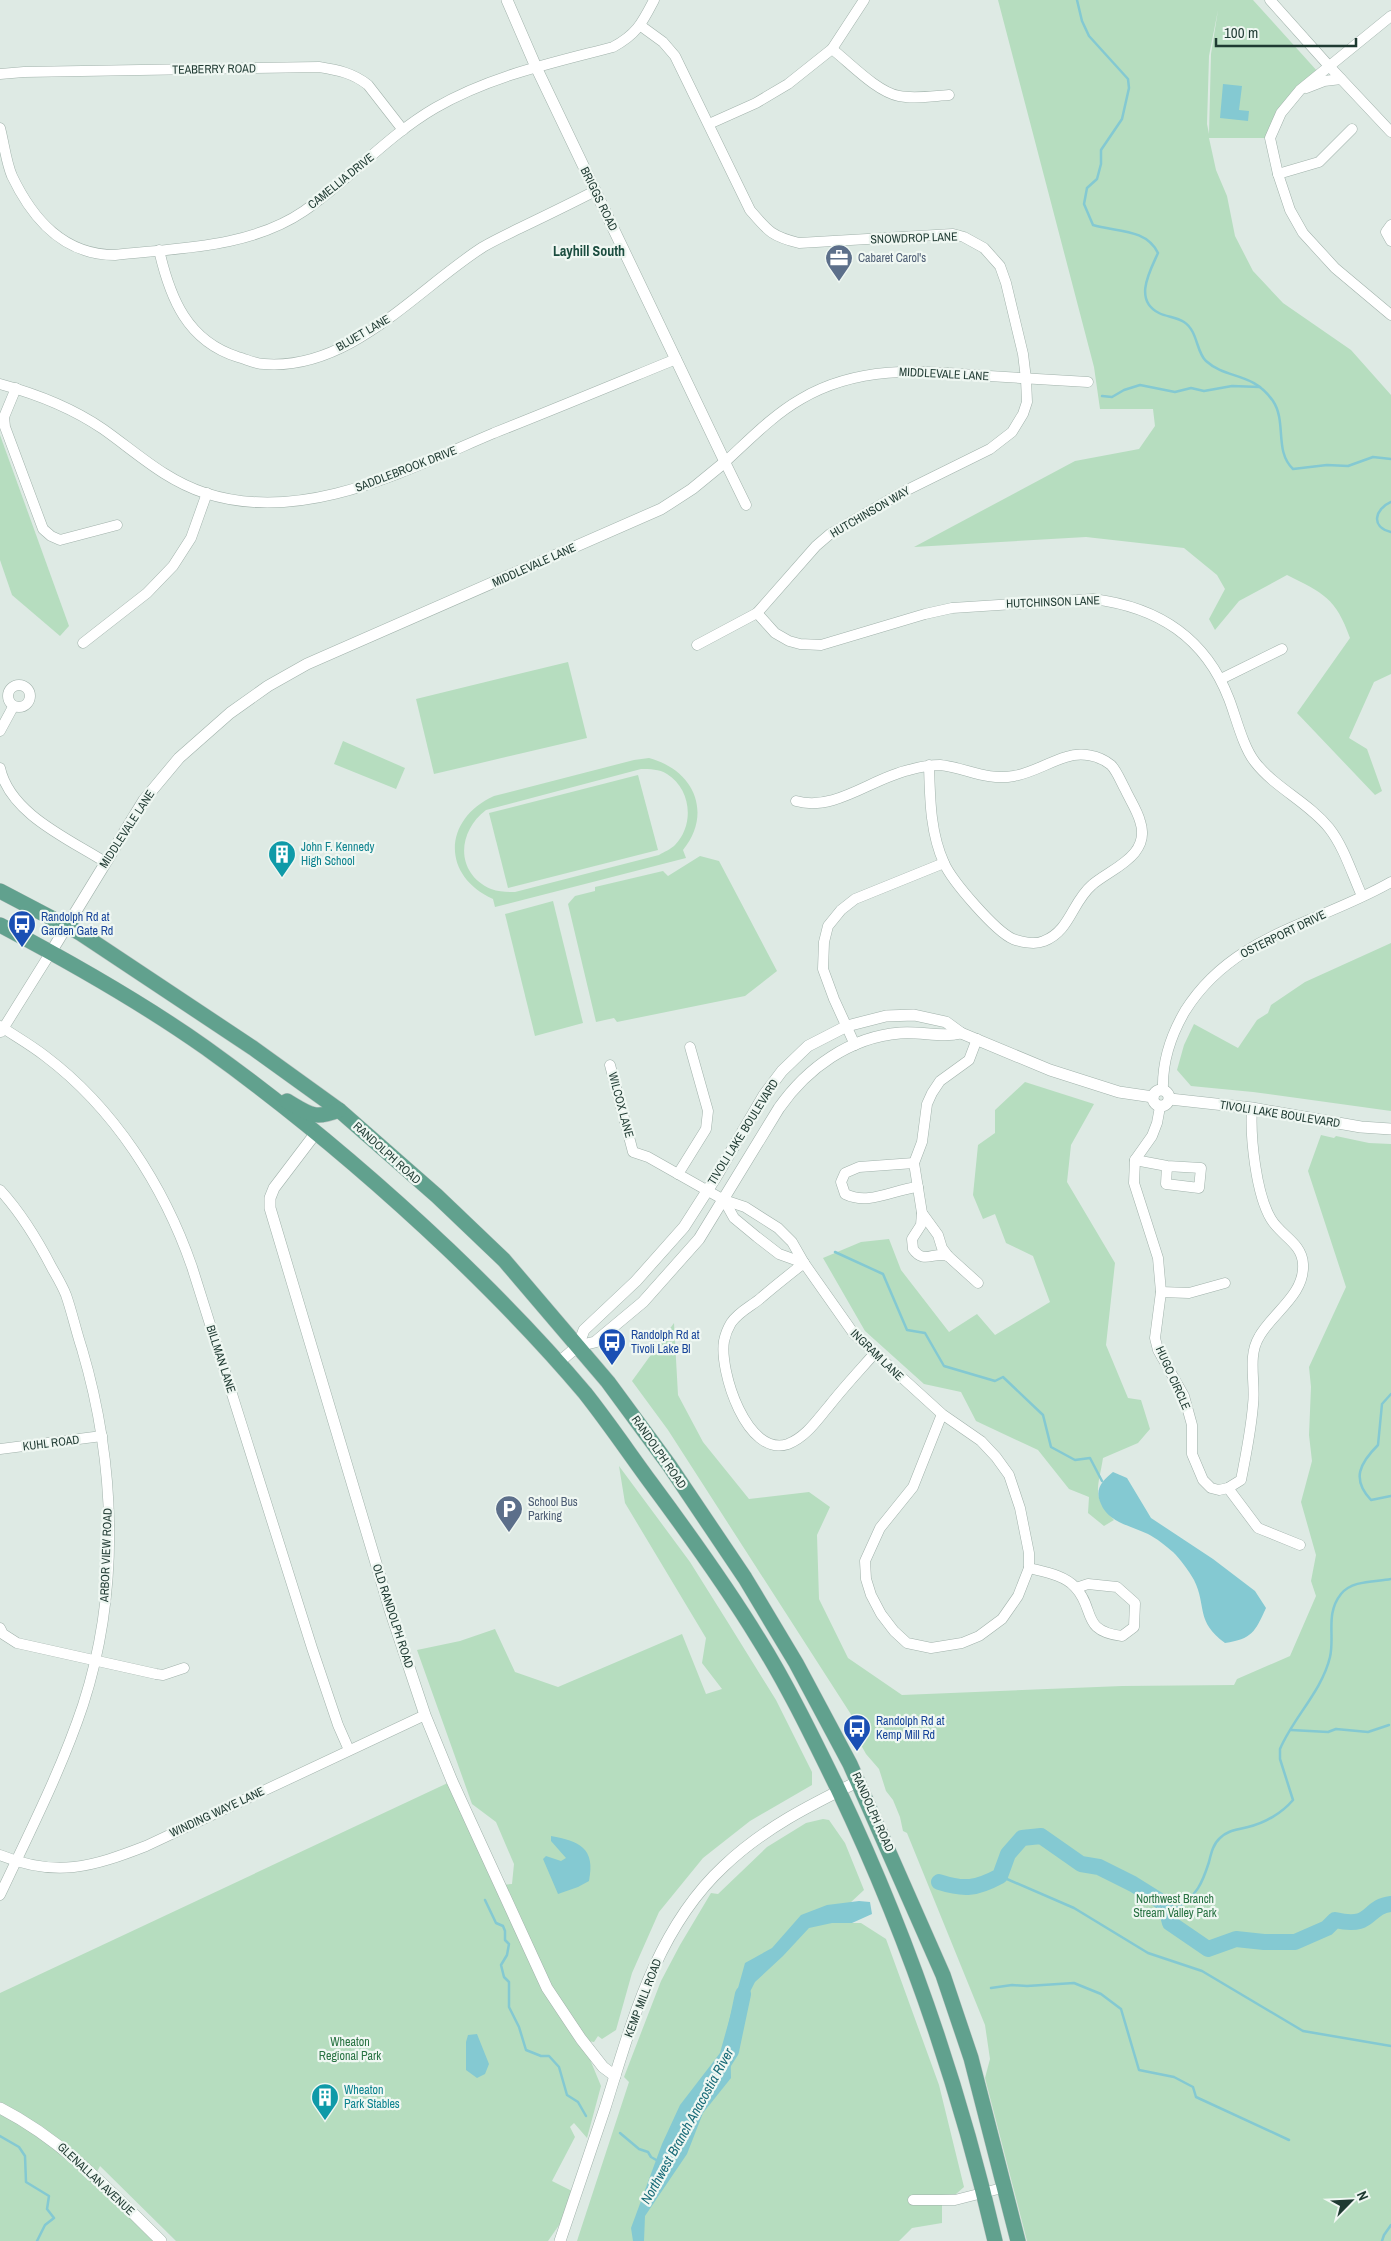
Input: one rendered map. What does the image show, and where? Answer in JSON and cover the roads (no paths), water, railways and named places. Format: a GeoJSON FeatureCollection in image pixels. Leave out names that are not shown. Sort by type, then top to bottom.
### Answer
{"type":"FeatureCollection","features":[{"type":"Feature","properties":{"kind":"main road","name":"RANDOLPH ROAD"},"geometry":{"type":"LineString","coordinates":[[0,891],[67,926],[192,1006],[339,1110],[437,1196],[504,1260],[608,1382],[642,1426],[745,1578],[796,1663],[859,1781],[943,1975],[971,2058],[1006,2187],[1018,2241]]}},
{"type":"Feature","properties":{"kind":"main road","name":"RANDOLPH ROAD"},"geometry":{"type":"LineString","coordinates":[[0,925],[51,952],[160,1017],[206,1048],[366,1175],[439,1241],[509,1309],[602,1415],[689,1534],[759,1640],[798,1708],[864,1845],[906,1946],[931,2013],[954,2084],[995,2241]]}},
{"type":"Feature","properties":{"kind":"main road"},"geometry":{"type":"LineString","coordinates":[[250,1082],[313,1115],[324,1116],[339,1110]]}},
{"type":"Feature","properties":{"kind":"main road"},"geometry":{"type":"LineString","coordinates":[[315,1134],[322,1126],[329,1122],[340,1124],[396,1162]]}},
{"type":"Feature","properties":{"kind":"street","name":"BRIGGS ROAD"},"geometry":{"type":"LineString","coordinates":[[507,0],[536,67],[746,505]]}},
{"type":"Feature","properties":{"kind":"street","name":"CAMELLIA DRIVE"},"geometry":{"type":"LineString","coordinates":[[0,128],[12,175],[34,214],[58,238],[82,251],[97,255],[227,242],[254,235],[279,225],[302,212],[325,196],[403,130],[434,109],[466,92],[499,78],[614,47],[629,38],[641,26],[654,0]]}},
{"type":"Feature","properties":{"kind":"street"},"geometry":{"type":"LineString","coordinates":[[709,124],[756,102],[788,84],[832,49],[864,0]]}},
{"type":"Feature","properties":{"kind":"street"},"geometry":{"type":"LineString","coordinates":[[1270,0],[1340,79],[1391,132]]}},
{"type":"Feature","properties":{"kind":"street"},"geometry":{"type":"LineString","coordinates":[[1391,16],[1300,90],[1281,113],[1270,138],[1278,174],[1290,210],[1303,233],[1335,268],[1391,314]]}},
{"type":"Feature","properties":{"kind":"street","name":"SNOWDROP LANE"},"geometry":{"type":"LineString","coordinates":[[641,26],[663,42],[676,56],[750,210],[768,231],[778,237],[799,243],[953,234],[964,237],[984,248],[1000,266],[1006,283],[1023,354],[1026,378]]}},
{"type":"Feature","properties":{"kind":"street"},"geometry":{"type":"LineString","coordinates":[[832,49],[885,91],[897,96],[949,95]]}},
{"type":"Feature","properties":{"kind":"street","name":"TEABERRY ROAD"},"geometry":{"type":"LineString","coordinates":[[0,74],[319,67],[345,71],[368,84],[403,130]]}},
{"type":"Feature","properties":{"kind":"street"},"geometry":{"type":"LineString","coordinates":[[1300,90],[1324,81],[1340,79]]}},
{"type":"Feature","properties":{"kind":"street"},"geometry":{"type":"LineString","coordinates":[[1278,174],[1319,162],[1352,129]]}},
{"type":"Feature","properties":{"kind":"street","name":"BLUET LANE"},"geometry":{"type":"LineString","coordinates":[[159,250],[166,283],[177,308],[194,330],[209,343],[228,354],[262,364],[292,364],[310,360],[350,342],[382,324],[462,261],[486,245],[596,191]]}},
{"type":"Feature","properties":{"kind":"street"},"geometry":{"type":"LineString","coordinates":[[1391,225],[1386,232],[1391,241]]}},
{"type":"Feature","properties":{"kind":"street","name":"SADDLEBROOK DRIVE"},"geometry":{"type":"LineString","coordinates":[[0,384],[42,396],[75,412],[103,429],[160,472],[181,484],[207,493],[244,500],[284,502],[312,499],[374,483],[676,359]]}},
{"type":"Feature","properties":{"kind":"street","name":"MIDDLEVALE LANE"},"geometry":{"type":"LineString","coordinates":[[51,952],[144,800],[179,758],[222,719],[268,686],[307,664],[661,508],[692,489],[777,415],[800,399],[824,387],[858,376],[896,371],[925,371],[1088,382]]}},
{"type":"Feature","properties":{"kind":"street","name":"HUTCHINSON WAY"},"geometry":{"type":"LineString","coordinates":[[697,645],[757,613],[816,546],[830,534],[901,493],[990,449],[1005,439],[1023,414],[1027,402],[1026,378]]}},
{"type":"Feature","properties":{"kind":"street"},"geometry":{"type":"LineString","coordinates":[[16,388],[4,417],[5,427],[43,529],[51,536],[60,540],[117,525]]}},
{"type":"Feature","properties":{"kind":"street"},"geometry":{"type":"LineString","coordinates":[[83,643],[147,593],[173,566],[191,538],[207,493]]}},
{"type":"Feature","properties":{"kind":"street","name":"HUTCHINSON LANE"},"geometry":{"type":"LineString","coordinates":[[757,613],[775,633],[789,641],[800,644],[821,645],[925,614],[952,608],[1093,599],[1116,602],[1151,613],[1170,623],[1187,636],[1206,657],[1221,679],[1252,758],[1261,771],[1306,806],[1329,828],[1338,843],[1362,896]]}},
{"type":"Feature","properties":{"kind":"street"},"geometry":{"type":"LineString","coordinates":[[1221,679],[1282,649]]}},
{"type":"Feature","properties":{"kind":"street"},"geometry":{"type":"LineString","coordinates":[[0,731],[13,707]]}},
{"type":"Feature","properties":{"kind":"street"},"geometry":{"type":"LineString","coordinates":[[796,801],[809,804],[831,801],[906,770],[929,765],[998,778],[1017,776],[1067,756],[1086,754],[1112,766],[1138,813],[1142,826],[1140,845],[1125,864],[1087,889],[1058,933],[1042,942],[1022,942],[1011,938],[961,889],[944,863],[931,819],[929,765]]}},
{"type":"Feature","properties":{"kind":"street"},"geometry":{"type":"LineString","coordinates":[[0,768],[9,792],[30,815],[105,862]]}},
{"type":"Feature","properties":{"kind":"street"},"geometry":{"type":"LineString","coordinates":[[856,1046],[834,999],[823,969],[824,942],[828,926],[841,910],[855,899],[944,863]]}},
{"type":"Feature","properties":{"kind":"street","name":"OSTERPORT DRIVE"},"geometry":{"type":"LineString","coordinates":[[1161,1098],[1168,1048],[1177,1024],[1194,996],[1214,974],[1251,947],[1391,882]]}},
{"type":"Feature","properties":{"kind":"street"},"geometry":{"type":"LineString","coordinates":[[1,1029],[51,952]]}},
{"type":"Feature","properties":{"kind":"street","name":"TIVOLI LAKE BOULEVARD"},"geometry":{"type":"LineString","coordinates":[[558,1364],[578,1346],[584,1330],[655,1260],[684,1227],[764,1095],[782,1071],[808,1046],[847,1026],[886,1016],[914,1015],[946,1022],[962,1033],[1050,1070],[1118,1092],[1252,1108],[1362,1127],[1391,1129]]}},
{"type":"Feature","properties":{"kind":"street","name":"BILLMAN LANE"},"geometry":{"type":"LineString","coordinates":[[1,1029],[45,1056],[93,1100],[132,1148],[166,1201],[180,1232],[192,1267],[315,1657],[338,1725],[349,1750]]}},
{"type":"Feature","properties":{"kind":"street","name":"TIVOLI LAKE BOULEVARD"},"geometry":{"type":"LineString","coordinates":[[578,1346],[595,1342],[643,1302],[699,1239],[779,1108],[793,1088],[814,1068],[838,1053],[869,1040],[898,1033],[928,1032],[952,1035],[962,1033]]}},
{"type":"Feature","properties":{"kind":"street"},"geometry":{"type":"LineString","coordinates":[[948,1256],[942,1254],[928,1259],[922,1258],[913,1249],[912,1239],[921,1225],[922,1213],[914,1163],[922,1142],[926,1104],[940,1081],[969,1060],[977,1039]]}},
{"type":"Feature","properties":{"kind":"street"},"geometry":{"type":"LineString","coordinates":[[678,1174],[706,1129],[708,1111],[690,1047]]}},
{"type":"Feature","properties":{"kind":"street","name":"WILCOX LANE"},"geometry":{"type":"LineString","coordinates":[[610,1065],[633,1152],[648,1157],[708,1190]]}},
{"type":"Feature","properties":{"kind":"street"},"geometry":{"type":"LineString","coordinates":[[1161,1098],[1157,1123],[1152,1136],[1135,1160],[1167,1166]]}},
{"type":"Feature","properties":{"kind":"street"},"geometry":{"type":"LineString","coordinates":[[1252,1108],[1252,1142],[1264,1201],[1272,1220],[1299,1248],[1304,1265],[1298,1289],[1259,1337],[1255,1346],[1253,1359],[1254,1403],[1241,1480],[1228,1488],[1258,1528],[1300,1544]]}},
{"type":"Feature","properties":{"kind":"street","name":"OLD RANDOLPH ROAD"},"geometry":{"type":"LineString","coordinates":[[315,1134],[274,1188],[270,1198],[270,1208],[387,1600],[426,1715],[456,1790],[547,1988],[581,2039],[603,2067],[615,2076]]}},
{"type":"Feature","properties":{"kind":"street","name":"HUGO CIRCLE"},"geometry":{"type":"LineString","coordinates":[[1135,1160],[1134,1183],[1158,1258],[1161,1292],[1155,1338],[1158,1350],[1184,1396],[1192,1425],[1192,1454],[1197,1469],[1203,1480],[1211,1488],[1219,1490],[1228,1488]]}},
{"type":"Feature","properties":{"kind":"street"},"geometry":{"type":"LineString","coordinates":[[914,1163],[859,1167],[845,1173],[841,1182],[846,1194],[854,1198],[873,1198],[918,1187]]}},
{"type":"Feature","properties":{"kind":"street","name":"ARBOR VIEW ROAD"},"geometry":{"type":"LineString","coordinates":[[0,1190],[14,1205],[35,1234],[65,1293],[88,1369],[102,1436],[110,1522],[105,1608],[83,1705],[64,1758],[0,1895]]}},
{"type":"Feature","properties":{"kind":"street","name":"INGRAM LANE"},"geometry":{"type":"LineString","coordinates":[[708,1190],[724,1200],[745,1207],[778,1228],[792,1242],[804,1263],[854,1334],[942,1414],[981,1441],[996,1457],[1009,1475],[1020,1508],[1029,1553],[1029,1568]]}},
{"type":"Feature","properties":{"kind":"street","name":"INGRAM LANE"},"geometry":{"type":"LineString","coordinates":[[724,1200],[734,1218],[757,1237],[779,1254],[804,1263]]}},
{"type":"Feature","properties":{"kind":"street"},"geometry":{"type":"LineString","coordinates":[[922,1213],[928,1224],[936,1231],[942,1248],[948,1256],[978,1283]]}},
{"type":"Feature","properties":{"kind":"street"},"geometry":{"type":"LineString","coordinates":[[804,1263],[761,1298],[746,1307],[732,1322],[724,1340],[723,1360],[727,1383],[748,1424],[761,1439],[772,1446],[786,1444],[799,1439],[819,1420],[874,1354]]}},
{"type":"Feature","properties":{"kind":"street"},"geometry":{"type":"LineString","coordinates":[[1161,1292],[1189,1292],[1225,1283]]}},
{"type":"Feature","properties":{"kind":"street"},"geometry":{"type":"LineString","coordinates":[[942,1414],[913,1486],[880,1528],[865,1561],[866,1579],[881,1614],[894,1631],[907,1642],[916,1646],[931,1648],[962,1644],[979,1636],[1002,1620],[1018,1596],[1029,1568],[1070,1582],[1076,1588],[1092,1623],[1106,1634],[1122,1636],[1134,1627],[1135,1603],[1117,1587],[1088,1584],[1076,1588]]}},
{"type":"Feature","properties":{"kind":"street","name":"KUHL ROAD"},"geometry":{"type":"LineString","coordinates":[[0,1449],[102,1436]]}},
{"type":"Feature","properties":{"kind":"street"},"geometry":{"type":"LineString","coordinates":[[0,1628],[3,1634],[17,1643],[94,1661],[163,1675],[184,1668]]}},
{"type":"Feature","properties":{"kind":"street","name":"WINDING WAYE LANE"},"geometry":{"type":"LineString","coordinates":[[0,1855],[24,1865],[59,1869],[80,1867],[109,1860],[146,1846],[426,1715]]}},
{"type":"Feature","properties":{"kind":"street","name":"KEMP MILL ROAD"},"geometry":{"type":"LineString","coordinates":[[560,2241],[651,1972],[678,1922],[698,1894],[723,1866],[758,1836],[793,1814],[859,1781]]}},
{"type":"Feature","properties":{"kind":"street","name":"GLENALLAN AVENUE"},"geometry":{"type":"LineString","coordinates":[[0,2108],[24,2120],[84,2166],[161,2241]]}},
{"type":"Feature","properties":{"kind":"street"},"geometry":{"type":"LineString","coordinates":[[913,2200],[955,2200],[1006,2187]]}},
{"type":"Feature","properties":{"kind":"water"},"geometry":{"type":"Polygon","coordinates":[[[1223,84],[1242,86],[1239,110],[1249,111],[1248,121],[1220,118],[1223,84]]]}},
{"type":"Feature","properties":{"kind":"water"},"geometry":{"type":"Polygon","coordinates":[[[1113,1472],[1127,1478],[1151,1518],[1213,1559],[1255,1591],[1266,1608],[1252,1633],[1241,1639],[1225,1643],[1209,1628],[1194,1580],[1176,1555],[1148,1534],[1114,1519],[1104,1510],[1098,1494],[1100,1486],[1113,1472]]]}},
{"type":"Feature","properties":{"kind":"water"},"geometry":{"type":"Polygon","coordinates":[[[551,1836],[570,1840],[583,1848],[590,1861],[589,1881],[558,1894],[543,1859],[546,1856],[561,1861],[566,1858],[551,1841],[551,1836]]]}},
{"type":"Feature","properties":{"kind":"water"},"geometry":{"type":"Polygon","coordinates":[[[859,1901],[870,1902],[872,1914],[852,1923],[832,1923],[809,1928],[755,1982],[730,2031],[731,2078],[703,2113],[687,2154],[645,2216],[644,2241],[633,2241],[631,2228],[662,2144],[680,2105],[720,2053],[745,1963],[772,1948],[801,1915],[827,1905],[859,1901]]]}},
{"type":"Feature","properties":{"kind":"water"},"geometry":{"type":"Polygon","coordinates":[[[477,2034],[489,2064],[485,2074],[477,2078],[466,2070],[466,2042],[468,2035],[477,2034]]]}},
{"type":"Feature","properties":{"kind":"waterway"},"geometry":{"type":"LineString","coordinates":[[1077,0],[1082,21],[1089,36],[1128,79],[1129,88],[1122,119],[1101,150],[1101,164],[1097,179],[1087,188],[1084,204],[1093,225],[1129,232],[1146,239],[1153,245],[1158,253],[1148,276],[1145,293],[1147,301],[1159,313],[1181,320],[1189,326],[1206,361],[1222,371],[1248,380],[1265,391],[1277,409],[1284,454],[1287,462],[1293,469],[1327,465],[1348,466],[1373,457],[1391,459]]}},
{"type":"Feature","properties":{"kind":"waterway"},"geometry":{"type":"LineString","coordinates":[[1102,396],[1112,397],[1124,390],[1140,385],[1175,392],[1191,388],[1204,391],[1232,386],[1260,387]]}},
{"type":"Feature","properties":{"kind":"waterway"},"geometry":{"type":"LineString","coordinates":[[1391,502],[1381,509],[1377,518],[1380,526],[1384,530],[1391,532]]}},
{"type":"Feature","properties":{"kind":"waterway"},"geometry":{"type":"LineString","coordinates":[[835,1252],[883,1274],[907,1330],[925,1333],[944,1366],[995,1381],[1003,1377],[1043,1415],[1051,1447],[1075,1460],[1090,1458],[1102,1481]]}},
{"type":"Feature","properties":{"kind":"waterway"},"geometry":{"type":"LineString","coordinates":[[1391,1394],[1382,1404],[1378,1445],[1366,1458],[1360,1471],[1361,1485],[1371,1500],[1391,1496]]}},
{"type":"Feature","properties":{"kind":"waterway"},"geometry":{"type":"LineString","coordinates":[[1165,1904],[1177,1908],[1194,1894],[1204,1877],[1214,1846],[1223,1835],[1267,1820],[1284,1809],[1293,1800],[1280,1759],[1280,1749],[1292,1726],[1321,1681],[1326,1669],[1330,1657],[1332,1617],[1336,1602],[1341,1594],[1351,1586],[1364,1582],[1391,1579]]}},
{"type":"Feature","properties":{"kind":"waterway"},"geometry":{"type":"LineString","coordinates":[[1291,1730],[1328,1732],[1336,1729],[1368,1732],[1389,1725]]}},
{"type":"Feature","properties":{"kind":"waterway"},"geometry":{"type":"LineString","coordinates":[[939,1882],[963,1887],[984,1884],[1000,1876],[1008,1854],[1022,1838],[1041,1836],[1081,1864],[1099,1867],[1133,1884],[1165,1904],[1170,1923],[1208,1949],[1236,1939],[1264,1942],[1295,1942],[1327,1928],[1335,1920],[1357,1922],[1363,1920],[1377,1909],[1391,1904]]}},
{"type":"Feature","properties":{"kind":"waterway"},"geometry":{"type":"LineString","coordinates":[[1000,1876],[1074,1908],[1148,1953],[1202,1971],[1303,2031],[1391,2046]]}},
{"type":"Feature","properties":{"kind":"waterway"},"geometry":{"type":"LineString","coordinates":[[485,1900],[496,1923],[503,1926],[505,1940],[509,1944],[507,1955],[501,1965],[504,1977],[509,1982],[509,2007],[519,2027],[526,2050],[541,2056],[549,2056],[559,2067],[567,2095],[578,2102],[586,2116]]}},
{"type":"Feature","properties":{"kind":"waterway"},"geometry":{"type":"LineString","coordinates":[[991,1988],[1012,1985],[1074,1983],[1101,1994],[1121,2009],[1139,2070],[1174,2077],[1193,2087],[1196,2097],[1289,2140]]}},
{"type":"Feature","properties":{"kind":"waterway","name":"Northwest Branch Anacostia River"},"geometry":{"type":"LineString","coordinates":[[719,2070],[731,2051],[743,1994]]}},
{"type":"Feature","properties":{"kind":"waterway"},"geometry":{"type":"LineString","coordinates":[[620,2133],[639,2149],[648,2152],[651,2157],[658,2161]]}},
{"type":"Feature","properties":{"kind":"waterway"},"geometry":{"type":"LineString","coordinates":[[0,2136],[19,2147],[25,2156],[26,2182],[49,2196],[47,2209],[54,2218],[45,2225],[37,2241]]}},
{"type":"Feature","properties":{"kind":"waterway"},"geometry":{"type":"LineString","coordinates":[[1382,2241],[1391,2225]]}},
{"type":"Feature","properties":{"kind":"place","name":"Cabaret Carol's"},"geometry":{"type":"Point","coordinates":[839,282]}},
{"type":"Feature","properties":{"kind":"place","name":"John F. Kennedy High School"},"geometry":{"type":"Point","coordinates":[282,878]}},
{"type":"Feature","properties":{"kind":"place","name":"Randolph Rd at Garden Gate Rd"},"geometry":{"type":"Point","coordinates":[22,948]}},
{"type":"Feature","properties":{"kind":"place","name":"Randolph Rd at Tivoli Lake Bl"},"geometry":{"type":"Point","coordinates":[612,1366]}},
{"type":"Feature","properties":{"kind":"place","name":"School Bus Parking"},"geometry":{"type":"Point","coordinates":[509,1533]}},
{"type":"Feature","properties":{"kind":"place","name":"Randolph Rd at Kemp Mill Rd"},"geometry":{"type":"Point","coordinates":[857,1752]}},
{"type":"Feature","properties":{"kind":"place","name":"Wheaton Park Stables"},"geometry":{"type":"Point","coordinates":[325,2121]}},
{"type":"Feature","properties":{"kind":"district","name":"Layhill South"},"geometry":{"type":"Point","coordinates":[589,251]}},
{"type":"Feature","properties":{"kind":"park label","name":"Northwest Branch Stream Valley Park"},"geometry":{"type":"Point","coordinates":[1175,1906]}},
{"type":"Feature","properties":{"kind":"park label","name":"Wheaton Regional Park"},"geometry":{"type":"Point","coordinates":[350,2049]}}]}
